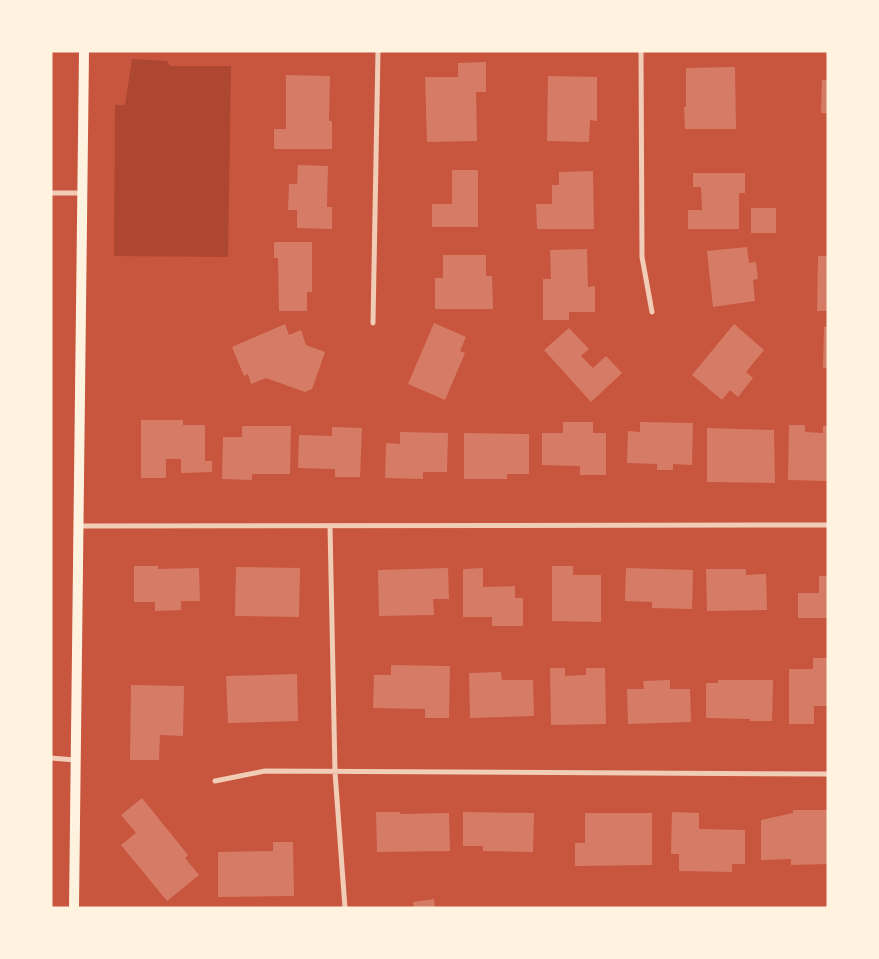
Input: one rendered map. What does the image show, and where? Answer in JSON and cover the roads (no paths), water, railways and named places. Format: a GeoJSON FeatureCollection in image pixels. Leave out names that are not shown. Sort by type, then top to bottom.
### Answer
{"type":"FeatureCollection","features":[{"type":"Feature","properties":{"kind":"main road"},"geometry":{"type":"LineString","coordinates":[[74,908],[84,51]]}},
{"type":"Feature","properties":{"kind":"street"},"geometry":{"type":"LineString","coordinates":[[373,323],[378,51]]}},
{"type":"Feature","properties":{"kind":"street"},"geometry":{"type":"LineString","coordinates":[[641,51],[642,257],[652,312]]}},
{"type":"Feature","properties":{"kind":"street"},"geometry":{"type":"LineString","coordinates":[[51,193],[82,193]]}},
{"type":"Feature","properties":{"kind":"street"},"geometry":{"type":"LineString","coordinates":[[78,526],[828,525]]}},
{"type":"Feature","properties":{"kind":"street"},"geometry":{"type":"LineString","coordinates":[[330,526],[334,772],[346,908]]}},
{"type":"Feature","properties":{"kind":"street"},"geometry":{"type":"LineString","coordinates":[[51,758],[75,760]]}},
{"type":"Feature","properties":{"kind":"street"},"geometry":{"type":"LineString","coordinates":[[215,781],[265,771],[828,774]]}}]}
